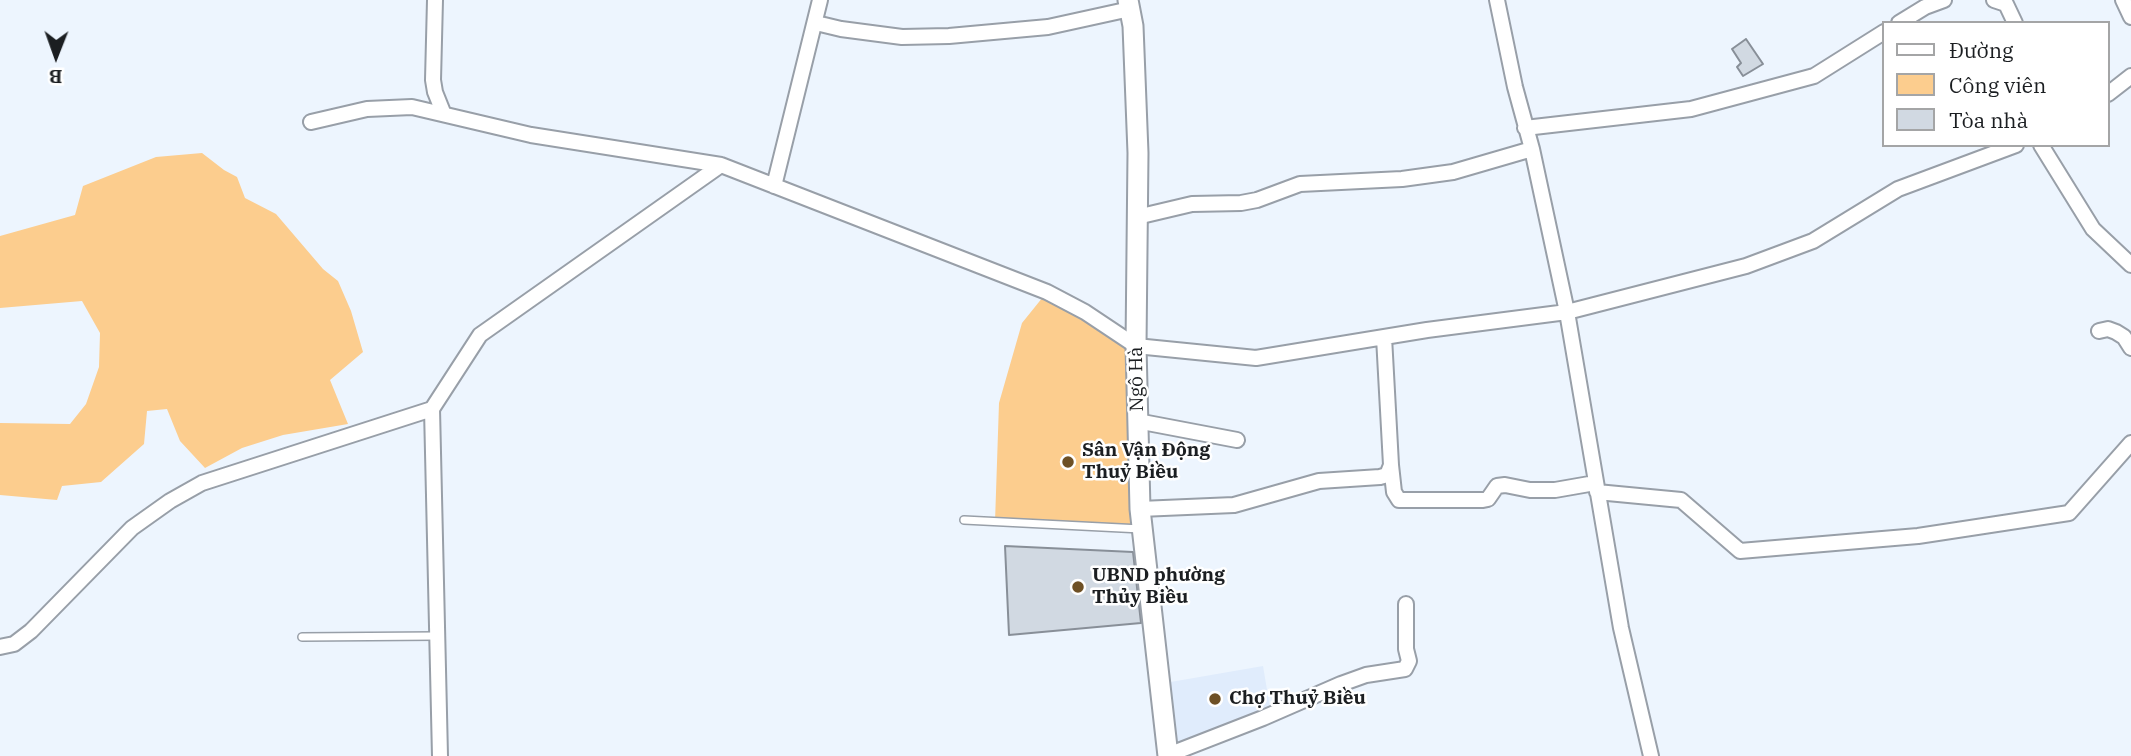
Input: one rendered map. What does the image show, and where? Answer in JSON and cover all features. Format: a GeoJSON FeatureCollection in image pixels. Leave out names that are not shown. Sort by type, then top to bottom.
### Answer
{"type":"FeatureCollection","features":[{"type":"Feature","properties":{"kind":"street"},"geometry":{"type":"LineString","coordinates":[[435,0],[433,80],[443,112]]}},
{"type":"Feature","properties":{"kind":"street"},"geometry":{"type":"LineString","coordinates":[[774,186],[820,0]]}},
{"type":"Feature","properties":{"kind":"street"},"geometry":{"type":"LineString","coordinates":[[1497,0],[1567,312],[1620,628],[1651,756]]}},
{"type":"Feature","properties":{"kind":"street"},"geometry":{"type":"LineString","coordinates":[[1902,21],[1925,7],[1944,0]]}},
{"type":"Feature","properties":{"kind":"street"},"geometry":{"type":"LineString","coordinates":[[1994,0],[2006,4],[2014,21]]}},
{"type":"Feature","properties":{"kind":"street"},"geometry":{"type":"LineString","coordinates":[[2123,0],[2131,17]]}},
{"type":"Feature","properties":{"kind":"street"},"geometry":{"type":"LineString","coordinates":[[816,23],[902,37],[949,36],[1048,27],[1129,5]]}},
{"type":"Feature","properties":{"kind":"street","name":"Ngô Hà"},"geometry":{"type":"LineString","coordinates":[[1129,5],[1133,26],[1138,153],[1136,346],[1140,509],[1168,755]]}},
{"type":"Feature","properties":{"kind":"street"},"geometry":{"type":"LineString","coordinates":[[1525,128],[1691,109],[1814,76],[1882,33]]}},
{"type":"Feature","properties":{"kind":"street"},"geometry":{"type":"LineString","coordinates":[[2110,92],[2131,76]]}},
{"type":"Feature","properties":{"kind":"street"},"geometry":{"type":"LineString","coordinates":[[311,122],[387,107],[412,107],[443,112],[531,135],[721,165],[1047,292],[1085,312],[1136,346],[1256,358],[1567,312],[1746,266],[1813,241],[1898,189],[2011,147]]}},
{"type":"Feature","properties":{"kind":"street"},"geometry":{"type":"LineString","coordinates":[[2042,147],[2093,229],[2131,265]]}},
{"type":"Feature","properties":{"kind":"street"},"geometry":{"type":"LineString","coordinates":[[1137,217],[1192,204],[1257,200],[1300,184],[1402,179],[1440,174],[1532,149]]}},
{"type":"Feature","properties":{"kind":"street"},"geometry":{"type":"LineString","coordinates":[[440,756],[432,409],[480,335],[721,165]]}},
{"type":"Feature","properties":{"kind":"street"},"geometry":{"type":"LineString","coordinates":[[2099,331],[2108,329],[2116,332],[2124,337],[2131,348]]}},
{"type":"Feature","properties":{"kind":"street"},"geometry":{"type":"LineString","coordinates":[[1384,337],[1395,498],[1483,500],[1488,499],[1497,486],[1505,485],[1555,490],[1596,487],[1681,500],[1740,551],[1918,536],[2069,513],[2131,443]]}},
{"type":"Feature","properties":{"kind":"street"},"geometry":{"type":"LineString","coordinates":[[0,648],[14,644],[31,631],[132,528],[170,501],[202,483],[432,409]]}},
{"type":"Feature","properties":{"kind":"street"},"geometry":{"type":"LineString","coordinates":[[1137,421],[1237,440]]}},
{"type":"Feature","properties":{"kind":"street"},"geometry":{"type":"LineString","coordinates":[[1140,509],[1234,505],[1319,481],[1380,477],[1387,474],[1391,465]]}},
{"type":"Feature","properties":{"kind":"street"},"geometry":{"type":"LineString","coordinates":[[1168,755],[1341,684],[1366,675],[1405,669],[1409,661],[1406,649],[1406,604]]}},
{"type":"Feature","properties":{"kind":"lane"},"geometry":{"type":"LineString","coordinates":[[964,520],[1142,529]]}},
{"type":"Feature","properties":{"kind":"lane"},"geometry":{"type":"LineString","coordinates":[[302,637],[437,636]]}},
{"type":"Feature","properties":{"kind":"shaded area","name":"Chợ Thuỷ Biều"},"geometry":{"type":"Polygon","coordinates":[[[1263,666],[1271,714],[1168,755],[1159,684],[1263,666]]]}},
{"type":"Feature","properties":{"kind":"green space"},"geometry":{"type":"Polygon","coordinates":[[[202,153],[237,177],[245,198],[276,214],[323,269],[338,281],[351,311],[363,352],[330,380],[348,424],[283,435],[242,448],[205,468],[180,441],[167,409],[147,411],[144,444],[101,482],[62,486],[57,500],[0,495],[0,423],[70,424],[86,404],[99,367],[100,333],[82,301],[0,308],[0,236],[75,215],[83,186],[156,157],[202,153]]]}},
{"type":"Feature","properties":{"kind":"green space","name":"Sân Vận Động Thuỷ Biều"},"geometry":{"type":"Polygon","coordinates":[[[1047,292],[1136,346],[1142,529],[995,522],[999,403],[1022,323],[1047,292]]]}},
{"type":"Feature","properties":{"kind":"building"},"geometry":{"type":"Polygon","coordinates":[[[1746,39],[1763,64],[1743,76],[1737,67],[1741,63],[1732,49],[1746,39]]]}},
{"type":"Feature","properties":{"kind":"building","name":"UBND phường Thủy Biều"},"geometry":{"type":"Polygon","coordinates":[[[1005,546],[1133,552],[1141,623],[1009,635],[1005,546]]]}},
{"type":"Feature","properties":{"kind":"place","name":"Sân Vận Động Thuỷ Biều"},"geometry":{"type":"Point","coordinates":[1068,462]}},
{"type":"Feature","properties":{"kind":"place","name":"UBND phường Thủy Biều"},"geometry":{"type":"Point","coordinates":[1078,587]}},
{"type":"Feature","properties":{"kind":"place","name":"Chợ Thuỷ Biều"},"geometry":{"type":"Point","coordinates":[1215,699]}}]}
